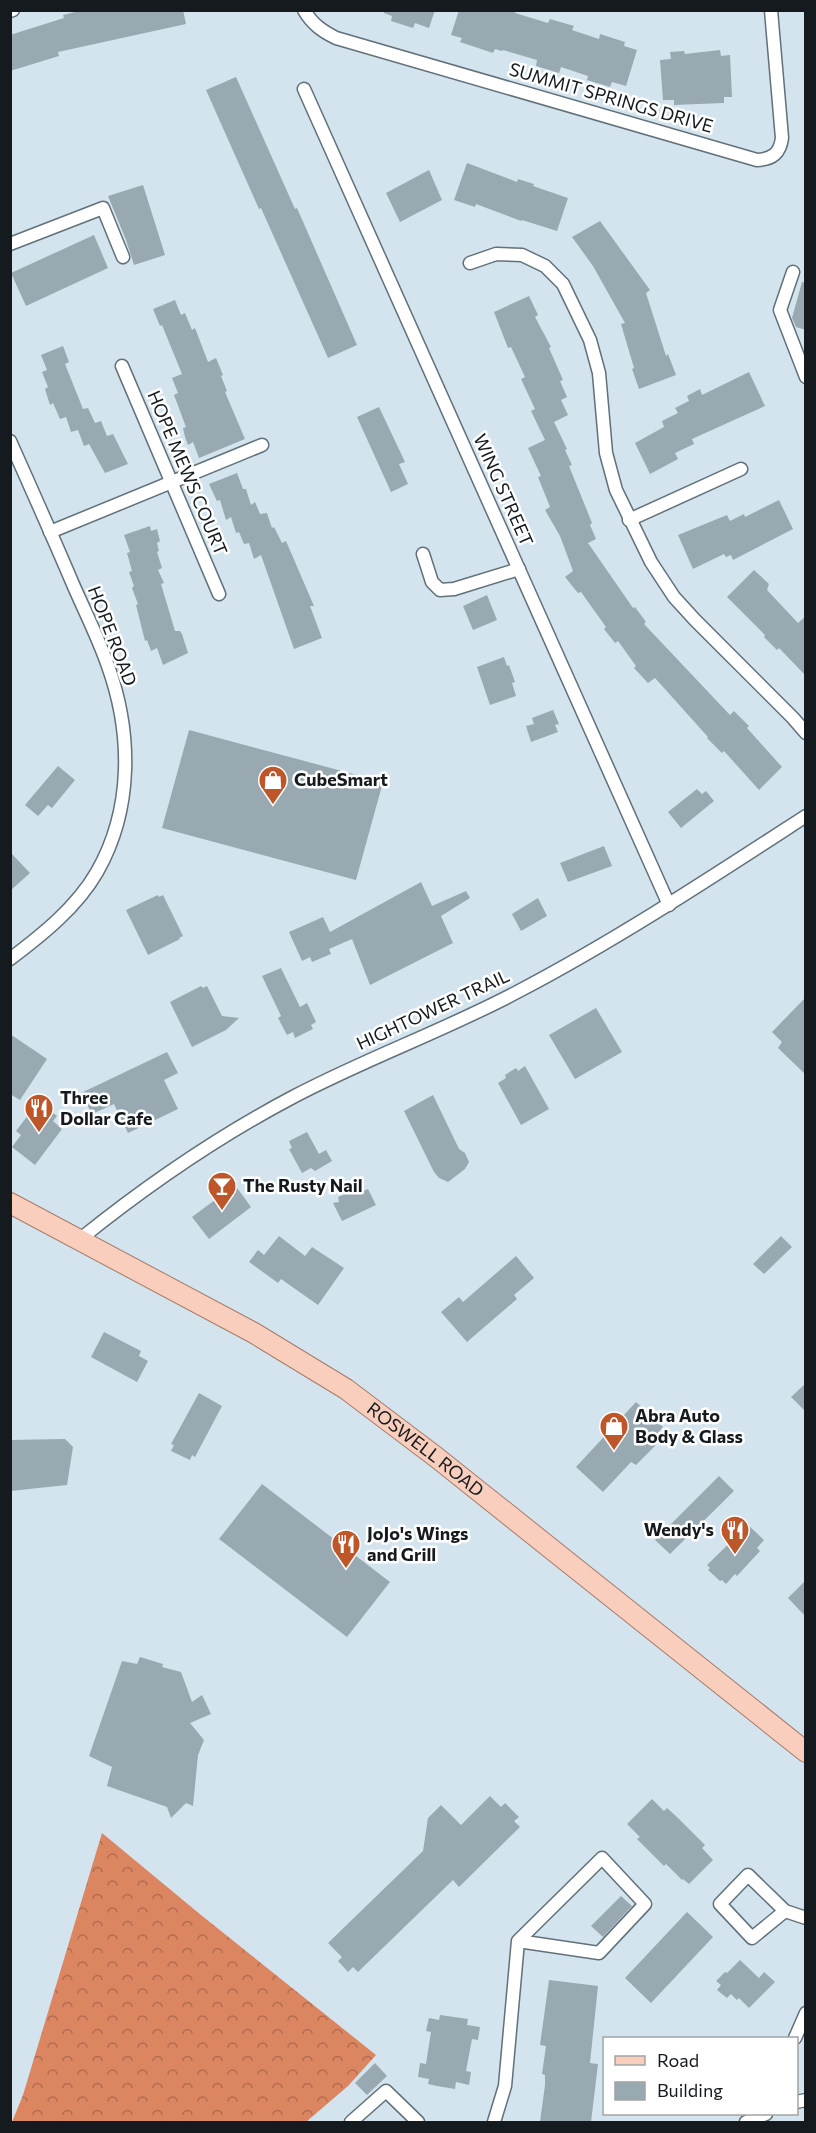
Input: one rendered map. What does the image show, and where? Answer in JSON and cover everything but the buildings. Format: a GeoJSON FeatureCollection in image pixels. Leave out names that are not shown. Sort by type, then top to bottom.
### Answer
{"type":"FeatureCollection","features":[{"type":"Feature","properties":{"kind":"main road","name":"ROSWELL ROAD"},"geometry":{"type":"LineString","coordinates":[[10,1203],[254,1333],[346,1389],[436,1456],[806,1752]]}},
{"type":"Feature","properties":{"kind":"street","name":"SUMMIT SPRINGS DRIVE"},"geometry":{"type":"LineString","coordinates":[[304,10],[313,24],[336,38],[757,160],[767,160],[781,148],[782,138],[771,10]]}},
{"type":"Feature","properties":{"kind":"street","name":"WING STREET"},"geometry":{"type":"LineString","coordinates":[[304,89],[669,905]]}},
{"type":"Feature","properties":{"kind":"street"},"geometry":{"type":"LineString","coordinates":[[10,244],[103,208],[123,257]]}},
{"type":"Feature","properties":{"kind":"street"},"geometry":{"type":"LineString","coordinates":[[471,263],[496,254],[522,255],[545,266],[563,284],[590,340],[599,373],[606,453],[616,490],[651,562],[674,597],[694,620],[806,733]]}},
{"type":"Feature","properties":{"kind":"street"},"geometry":{"type":"LineString","coordinates":[[793,272],[780,310],[806,377]]}},
{"type":"Feature","properties":{"kind":"street","name":"HOPE MEWS COURT"},"geometry":{"type":"LineString","coordinates":[[122,366],[219,594]]}},
{"type":"Feature","properties":{"kind":"street","name":"HOPE ROAD"},"geometry":{"type":"LineString","coordinates":[[10,441],[111,675],[122,714],[126,748],[125,783],[119,817],[113,838],[96,874],[77,900],[39,936],[10,959]]}},
{"type":"Feature","properties":{"kind":"street"},"geometry":{"type":"LineString","coordinates":[[50,532],[262,445]]}},
{"type":"Feature","properties":{"kind":"street"},"geometry":{"type":"LineString","coordinates":[[629,520],[741,469]]}},
{"type":"Feature","properties":{"kind":"street"},"geometry":{"type":"LineString","coordinates":[[423,554],[432,582],[440,590],[454,589],[519,569]]}},
{"type":"Feature","properties":{"kind":"street","name":"HIGHTOWER TRAIL"},"geometry":{"type":"LineString","coordinates":[[79,1240],[120,1207],[210,1145],[253,1119],[362,1063],[517,992],[592,951],[669,905],[806,816]]}},
{"type":"Feature","properties":{"kind":"street"},"geometry":{"type":"LineString","coordinates":[[494,2122],[505,2086],[518,1941],[602,1858],[645,1904],[598,1953],[518,1941]]}},
{"type":"Feature","properties":{"kind":"street"},"geometry":{"type":"LineString","coordinates":[[785,1911],[752,1938],[720,1904],[748,1875],[785,1911],[806,1918]]}},
{"type":"Feature","properties":{"kind":"street"},"geometry":{"type":"LineString","coordinates":[[795,2037],[806,2013]]}},
{"type":"Feature","properties":{"kind":"street"},"geometry":{"type":"LineString","coordinates":[[351,2122],[386,2091],[418,2122]]}},
{"type":"Feature","properties":{"kind":"street"},"geometry":{"type":"LineString","coordinates":[[746,2122],[763,2115]]}},
{"type":"Feature","properties":{"kind":"green space"},"geometry":{"type":"Polygon","coordinates":[[[102,1833],[376,2055],[348,2086],[306,2122],[12,2122],[23,2095],[102,1833]]]}},
{"type":"Feature","properties":{"kind":"place","name":"CubeSmart"},"geometry":{"type":"Point","coordinates":[273,806]}},
{"type":"Feature","properties":{"kind":"place","name":"Three Dollar Cafe"},"geometry":{"type":"Point","coordinates":[39,1134]}},
{"type":"Feature","properties":{"kind":"place","name":"The Rusty Nail"},"geometry":{"type":"Point","coordinates":[222,1212]}},
{"type":"Feature","properties":{"kind":"place","name":"Abra Auto Body & Glass"},"geometry":{"type":"Point","coordinates":[614,1452]}},
{"type":"Feature","properties":{"kind":"place","name":"Wendy's"},"geometry":{"type":"Point","coordinates":[735,1556]}},
{"type":"Feature","properties":{"kind":"place","name":"JoJo's Wings and Grill"},"geometry":{"type":"Point","coordinates":[346,1570]}}]}
